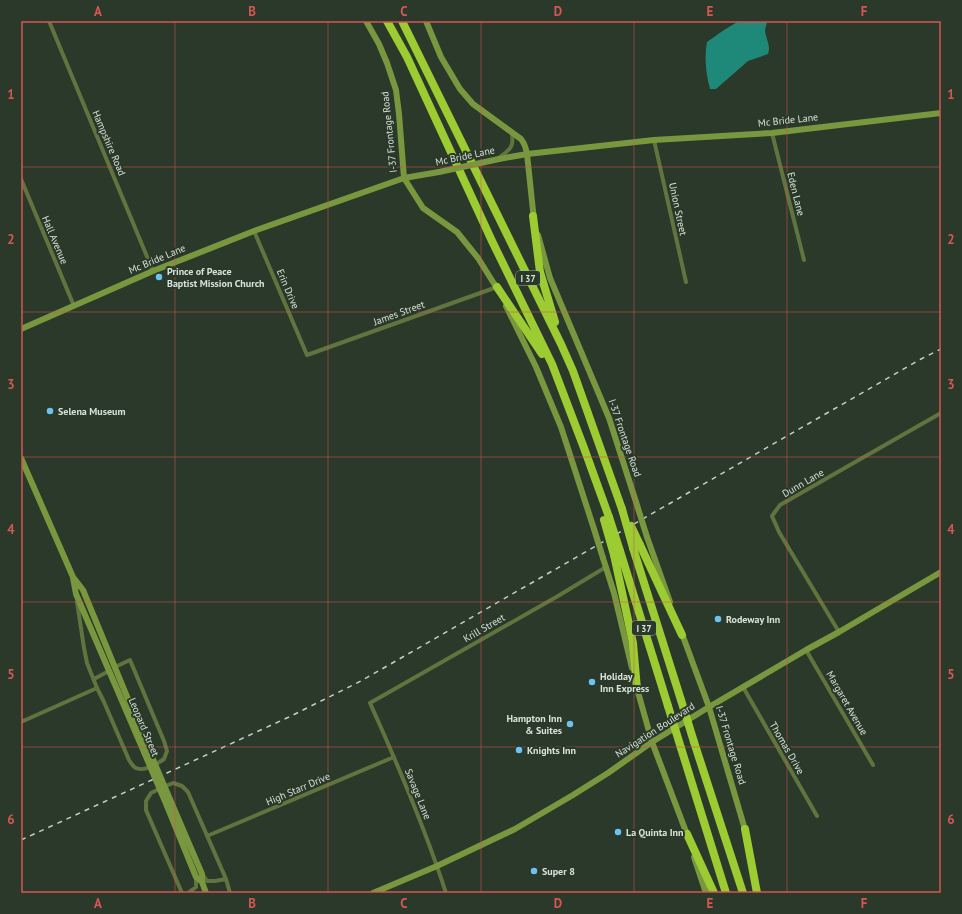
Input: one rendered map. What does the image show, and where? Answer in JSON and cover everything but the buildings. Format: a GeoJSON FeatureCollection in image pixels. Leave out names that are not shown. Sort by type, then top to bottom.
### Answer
{"type":"FeatureCollection","features":[{"type":"Feature","properties":{"kind":"highway"},"geometry":{"type":"LineString","coordinates":[[381,21],[398,48],[407,57]]}},
{"type":"Feature","properties":{"kind":"highway","name":"I 37"},"geometry":{"type":"LineString","coordinates":[[387,21],[407,57],[492,242],[552,364],[596,479],[606,518],[668,706],[726,893]]}},
{"type":"Feature","properties":{"kind":"highway"},"geometry":{"type":"LineString","coordinates":[[402,21],[418,53]]}},
{"type":"Feature","properties":{"kind":"highway","name":"I 37"},"geometry":{"type":"LineString","coordinates":[[408,21],[418,53],[573,371],[622,509],[637,546],[681,700],[742,893]]}},
{"type":"Feature","properties":{"kind":"highway"},"geometry":{"type":"LineString","coordinates":[[533,216],[540,272],[561,344]]}},
{"type":"Feature","properties":{"kind":"highway"},"geometry":{"type":"LineString","coordinates":[[497,287],[540,351],[574,422]]}},
{"type":"Feature","properties":{"kind":"highway"},"geometry":{"type":"LineString","coordinates":[[637,546],[682,635]]}},
{"type":"Feature","properties":{"kind":"highway"},"geometry":{"type":"LineString","coordinates":[[617,553],[633,643],[637,689]]}},
{"type":"Feature","properties":{"kind":"highway"},"geometry":{"type":"LineString","coordinates":[[745,829],[757,893]]}},
{"type":"Feature","properties":{"kind":"highway"},"geometry":{"type":"LineString","coordinates":[[687,834],[714,893]]}},
{"type":"Feature","properties":{"kind":"main road","name":"I-37 Frontage Road"},"geometry":{"type":"LineString","coordinates":[[366,21],[379,44],[396,90],[404,178],[423,208],[457,232],[478,258],[497,287],[536,367],[561,427],[614,592],[637,689],[652,742],[687,834],[706,893]]}},
{"type":"Feature","properties":{"kind":"main road","name":"I-37 Frontage Road"},"geometry":{"type":"LineString","coordinates":[[426,21],[441,57],[460,90],[473,104],[521,139],[526,146],[533,216],[550,278],[609,418],[647,537],[709,707],[745,829],[761,893]]}},
{"type":"Feature","properties":{"kind":"main road","name":"Mc Bride Lane"},"geometry":{"type":"LineString","coordinates":[[21,329],[153,271],[254,231],[404,178],[527,154],[654,140],[772,132],[941,113]]}},
{"type":"Feature","properties":{"kind":"main road","name":"Leopard Street"},"geometry":{"type":"LineString","coordinates":[[21,458],[73,576],[82,590],[112,669],[206,893]]}},
{"type":"Feature","properties":{"kind":"main road","name":"Navigation Boulevard"},"geometry":{"type":"LineString","coordinates":[[373,893],[507,834],[608,773],[652,742],[709,707],[941,572]]}},
{"type":"Feature","properties":{"kind":"main road","name":"Leopard Street"},"geometry":{"type":"LineString","coordinates":[[73,576],[76,594],[112,669]]}},
{"type":"Feature","properties":{"kind":"street","name":"Hampshire Road"},"geometry":{"type":"LineString","coordinates":[[49,21],[153,271]]}},
{"type":"Feature","properties":{"kind":"street"},"geometry":{"type":"LineString","coordinates":[[499,159],[512,146],[512,132]]}},
{"type":"Feature","properties":{"kind":"street","name":"Eden Lane"},"geometry":{"type":"LineString","coordinates":[[772,132],[804,260]]}},
{"type":"Feature","properties":{"kind":"street","name":"Union Street"},"geometry":{"type":"LineString","coordinates":[[654,140],[686,282]]}},
{"type":"Feature","properties":{"kind":"street","name":"Hall Avenue"},"geometry":{"type":"LineString","coordinates":[[21,179],[74,306]]}},
{"type":"Feature","properties":{"kind":"street","name":"Erin Drive"},"geometry":{"type":"LineString","coordinates":[[254,231],[307,355]]}},
{"type":"Feature","properties":{"kind":"street","name":"James Street"},"geometry":{"type":"LineString","coordinates":[[307,355],[497,287]]}},
{"type":"Feature","properties":{"kind":"street","name":"Dunn Lane"},"geometry":{"type":"LineString","coordinates":[[839,632],[779,532],[772,516],[780,505],[941,413]]}},
{"type":"Feature","properties":{"kind":"street","name":"Krill Street"},"geometry":{"type":"LineString","coordinates":[[370,703],[606,567]]}},
{"type":"Feature","properties":{"kind":"street"},"geometry":{"type":"LineString","coordinates":[[76,594],[84,648],[88,663],[97,688],[129,760],[135,768],[141,770],[153,766],[164,759],[167,751],[164,741],[130,660],[94,679]]}},
{"type":"Feature","properties":{"kind":"street","name":"Margaret Avenue"},"geometry":{"type":"LineString","coordinates":[[806,650],[873,765]]}},
{"type":"Feature","properties":{"kind":"street","name":"Thomas Drive"},"geometry":{"type":"LineString","coordinates":[[743,687],[817,816]]}},
{"type":"Feature","properties":{"kind":"street"},"geometry":{"type":"LineString","coordinates":[[21,722],[97,688]]}},
{"type":"Feature","properties":{"kind":"street","name":"Savage Lane"},"geometry":{"type":"LineString","coordinates":[[370,703],[394,757],[437,866],[446,893]]}},
{"type":"Feature","properties":{"kind":"street","name":"High Starr Drive"},"geometry":{"type":"LineString","coordinates":[[207,836],[394,757]]}},
{"type":"Feature","properties":{"kind":"street"},"geometry":{"type":"LineString","coordinates":[[182,893],[146,810],[146,801],[151,793],[173,784],[182,786],[188,792],[226,879],[230,893]]}},
{"type":"Feature","properties":{"kind":"street"},"geometry":{"type":"LineString","coordinates":[[188,893],[191,892],[196,886],[199,876],[207,881],[226,879]]}},
{"type":"Feature","properties":{"kind":"water"},"geometry":{"type":"Polygon","coordinates":[[[739,21],[767,21],[765,31],[769,45],[768,54],[748,61],[716,89],[710,89],[706,66],[707,42],[739,21]]]}},
{"type":"Feature","properties":{"kind":"railway"},"geometry":{"type":"LineString","coordinates":[[21,840],[289,717],[361,681],[921,359],[941,349]]}},
{"type":"Feature","properties":{"kind":"place","name":"Prince of Peace Baptist Mission Church"},"geometry":{"type":"Point","coordinates":[159,277]}},
{"type":"Feature","properties":{"kind":"place","name":"Selena Museum"},"geometry":{"type":"Point","coordinates":[50,411]}},
{"type":"Feature","properties":{"kind":"place","name":"Rodeway Inn"},"geometry":{"type":"Point","coordinates":[718,619]}},
{"type":"Feature","properties":{"kind":"place","name":"Holiday Inn Express"},"geometry":{"type":"Point","coordinates":[592,682]}},
{"type":"Feature","properties":{"kind":"place","name":"Hampton Inn & Suites"},"geometry":{"type":"Point","coordinates":[570,724]}},
{"type":"Feature","properties":{"kind":"place","name":"Knights Inn"},"geometry":{"type":"Point","coordinates":[519,750]}},
{"type":"Feature","properties":{"kind":"place","name":"La Quinta Inn"},"geometry":{"type":"Point","coordinates":[618,832]}},
{"type":"Feature","properties":{"kind":"place","name":"Super 8"},"geometry":{"type":"Point","coordinates":[534,871]}}]}
